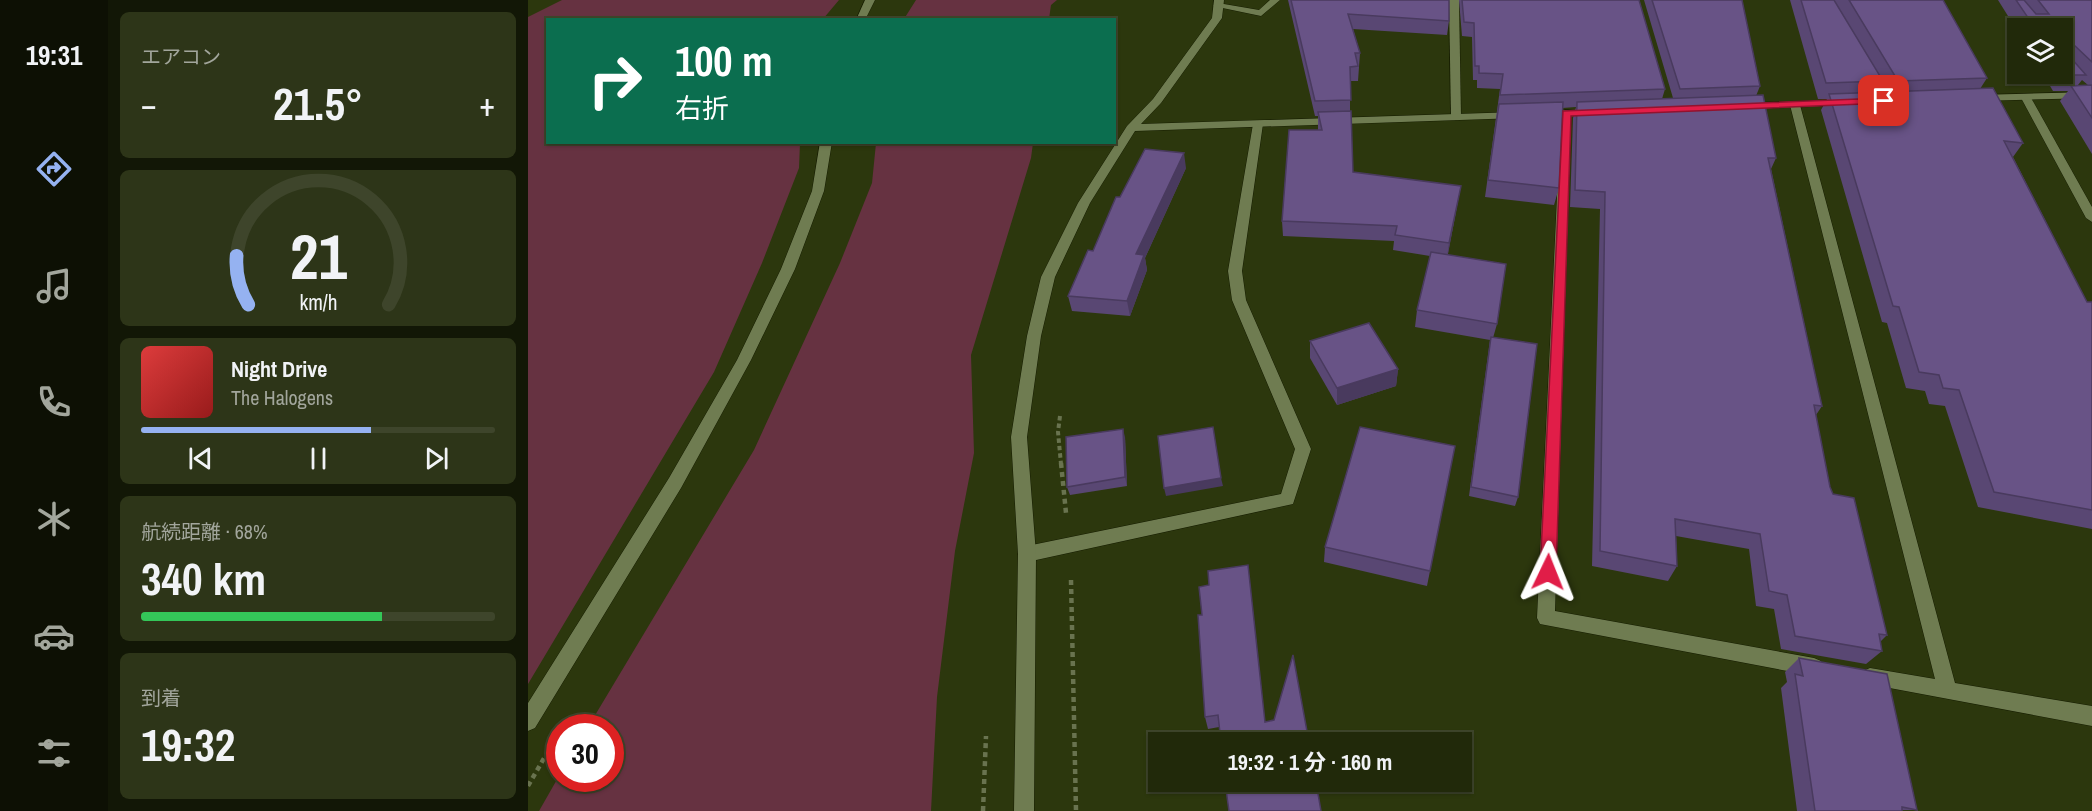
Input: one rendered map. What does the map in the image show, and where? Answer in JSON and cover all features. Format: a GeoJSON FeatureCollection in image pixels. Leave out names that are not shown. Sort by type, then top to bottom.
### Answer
{"type":"FeatureCollection","features":[{"type":"Feature","properties":{"kind":"street"},"geometry":{"type":"LineString","coordinates":[[861,18],[870,0]]}},
{"type":"Feature","properties":{"kind":"street"},"geometry":{"type":"LineString","coordinates":[[1024,811],[1027,554],[1019,437],[1034,336],[1048,276],[1084,202],[1131,128],[1157,101],[1193,55],[1217,18],[1218,3],[1261,13],[1275,0]]}},
{"type":"Feature","properties":{"kind":"street"},"geometry":{"type":"LineString","coordinates":[[1454,0],[1456,117]]}},
{"type":"Feature","properties":{"kind":"street"},"geometry":{"type":"LineString","coordinates":[[1965,98],[2087,92]]}},
{"type":"Feature","properties":{"kind":"street"},"geometry":{"type":"LineString","coordinates":[[2025,96],[2092,218]]}},
{"type":"Feature","properties":{"kind":"street"},"geometry":{"type":"LineString","coordinates":[[1738,107],[1862,102]]}},
{"type":"Feature","properties":{"kind":"street"},"geometry":{"type":"LineString","coordinates":[[1795,105],[1948,691]]}},
{"type":"Feature","properties":{"kind":"street"},"geometry":{"type":"LineString","coordinates":[[1131,128],[1600,112]]}},
{"type":"Feature","properties":{"kind":"street"},"geometry":{"type":"LineString","coordinates":[[1566,113],[1546,618],[1833,670]]}},
{"type":"Feature","properties":{"kind":"street"},"geometry":{"type":"LineString","coordinates":[[1027,554],[1287,500],[1303,449],[1239,300],[1235,271],[1258,124]]}},
{"type":"Feature","properties":{"kind":"street"},"geometry":{"type":"LineString","coordinates":[[528,722],[675,483],[744,360],[788,269],[818,191],[826,144]]}},
{"type":"Feature","properties":{"kind":"street"},"geometry":{"type":"LineString","coordinates":[[1856,674],[2092,716]]}},
{"type":"Feature","properties":{"kind":"path"},"geometry":{"type":"LineString","coordinates":[[1060,410],[1058,432],[1067,523]]}},
{"type":"Feature","properties":{"kind":"path"},"geometry":{"type":"LineString","coordinates":[[1070,568],[1077,811]]}},
{"type":"Feature","properties":{"kind":"path"},"geometry":{"type":"LineString","coordinates":[[528,786],[546,755]]}},
{"type":"Feature","properties":{"kind":"shaded area"},"geometry":{"type":"Polygon","coordinates":[[[562,0],[839,0],[824,18],[546,18],[546,144],[800,144],[799,168],[762,263],[714,372],[528,684],[528,17],[562,0]]]}},
{"type":"Feature","properties":{"kind":"shaded area"},"geometry":{"type":"Polygon","coordinates":[[[916,0],[1057,0],[1051,5],[1049,18],[905,18],[916,0]]]}},
{"type":"Feature","properties":{"kind":"shaded area"},"geometry":{"type":"Polygon","coordinates":[[[876,144],[1033,144],[1031,158],[971,355],[974,453],[955,551],[937,697],[931,811],[539,811],[550,792],[624,792],[624,714],[596,714],[754,450],[840,263],[872,183],[876,144]]]}},
{"type":"Feature","properties":{"kind":"building"},"geometry":{"type":"Polygon","coordinates":[[[1291,0],[1449,0],[1449,21],[1348,14],[1360,53],[1355,53],[1358,66],[1350,67],[1351,100],[1315,101],[1291,0]]]}},
{"type":"Feature","properties":{"kind":"building"},"geometry":{"type":"Polygon","coordinates":[[[1462,0],[1639,0],[1665,89],[1500,95],[1503,74],[1479,73],[1479,66],[1475,66],[1474,23],[1464,22],[1462,0]]]}},
{"type":"Feature","properties":{"kind":"building"},"geometry":{"type":"Polygon","coordinates":[[[1652,0],[1742,0],[1760,86],[1680,89],[1652,0]]]}},
{"type":"Feature","properties":{"kind":"building"},"geometry":{"type":"Polygon","coordinates":[[[1801,0],[1834,0],[1883,81],[1826,83],[1801,0]]]}},
{"type":"Feature","properties":{"kind":"building"},"geometry":{"type":"Polygon","coordinates":[[[1849,0],[1943,0],[1987,78],[1898,81],[1849,0]]]}},
{"type":"Feature","properties":{"kind":"building"},"geometry":{"type":"Polygon","coordinates":[[[2016,0],[2024,0],[2036,14],[2049,14],[2038,0],[2092,0],[2092,62],[2073,44],[2073,18],[2028,18],[2016,0]]]}},
{"type":"Feature","properties":{"kind":"building"},"geometry":{"type":"Polygon","coordinates":[[[2073,60],[2086,75],[2073,75],[2073,60]]]}},
{"type":"Feature","properties":{"kind":"building"},"geometry":{"type":"Polygon","coordinates":[[[2092,85],[2092,118],[2071,86],[2092,85]]]}},
{"type":"Feature","properties":{"kind":"building"},"geometry":{"type":"Polygon","coordinates":[[[1993,88],[2023,143],[2004,141],[2087,302],[2092,302],[2092,510],[1994,492],[1959,390],[1943,388],[1939,375],[1919,372],[1899,307],[1893,306],[1829,94],[1993,88]]]}},
{"type":"Feature","properties":{"kind":"building"},"geometry":{"type":"Polygon","coordinates":[[[1763,95],[1776,158],[1768,158],[1822,406],[1814,405],[1830,487],[1833,494],[1854,498],[1887,635],[1879,634],[1882,651],[1795,636],[1787,595],[1769,591],[1760,534],[1675,519],[1677,566],[1600,551],[1605,192],[1575,190],[1577,102],[1763,95]]]}},
{"type":"Feature","properties":{"kind":"building"},"geometry":{"type":"Polygon","coordinates":[[[1563,102],[1559,188],[1488,180],[1499,104],[1563,102]]]}},
{"type":"Feature","properties":{"kind":"building"},"geometry":{"type":"Polygon","coordinates":[[[1351,111],[1353,172],[1461,186],[1449,243],[1395,235],[1397,226],[1282,221],[1289,130],[1322,130],[1318,112],[1351,111]]]}},
{"type":"Feature","properties":{"kind":"building"},"geometry":{"type":"Polygon","coordinates":[[[1145,149],[1184,153],[1136,254],[1144,255],[1127,301],[1068,296],[1088,250],[1093,251],[1116,197],[1120,197],[1145,149]]]}},
{"type":"Feature","properties":{"kind":"building"},"geometry":{"type":"Polygon","coordinates":[[[1431,252],[1506,264],[1497,324],[1417,310],[1431,252]]]}},
{"type":"Feature","properties":{"kind":"building"},"geometry":{"type":"Polygon","coordinates":[[[1369,323],[1398,369],[1337,388],[1310,341],[1369,323]]]}},
{"type":"Feature","properties":{"kind":"building"},"geometry":{"type":"Polygon","coordinates":[[[1491,337],[1537,344],[1518,497],[1471,487],[1491,337]]]}},
{"type":"Feature","properties":{"kind":"building"},"geometry":{"type":"Polygon","coordinates":[[[1213,427],[1221,478],[1164,488],[1158,436],[1213,427]]]}},
{"type":"Feature","properties":{"kind":"building"},"geometry":{"type":"Polygon","coordinates":[[[1360,427],[1455,446],[1430,571],[1325,547],[1360,427]]]}},
{"type":"Feature","properties":{"kind":"building"},"geometry":{"type":"Polygon","coordinates":[[[1123,429],[1125,477],[1067,487],[1066,437],[1123,429]]]}},
{"type":"Feature","properties":{"kind":"building"},"geometry":{"type":"Polygon","coordinates":[[[1248,565],[1265,722],[1274,720],[1293,655],[1307,732],[1220,732],[1218,715],[1205,717],[1198,615],[1202,615],[1199,587],[1209,585],[1208,571],[1248,565]]]}},
{"type":"Feature","properties":{"kind":"building"},"geometry":{"type":"Polygon","coordinates":[[[1799,658],[1887,674],[1917,810],[1902,807],[1902,811],[1815,811],[1795,674],[1803,676],[1799,658]]]}},
{"type":"Feature","properties":{"kind":"building"},"geometry":{"type":"Polygon","coordinates":[[[1226,792],[1318,792],[1321,811],[1229,811],[1226,792]]]}},
{"type":"Feature","properties":{"kind":"route"},"geometry":{"type":"LineString","coordinates":[[1548,572],[1566,113],[1884,101]]}}]}
